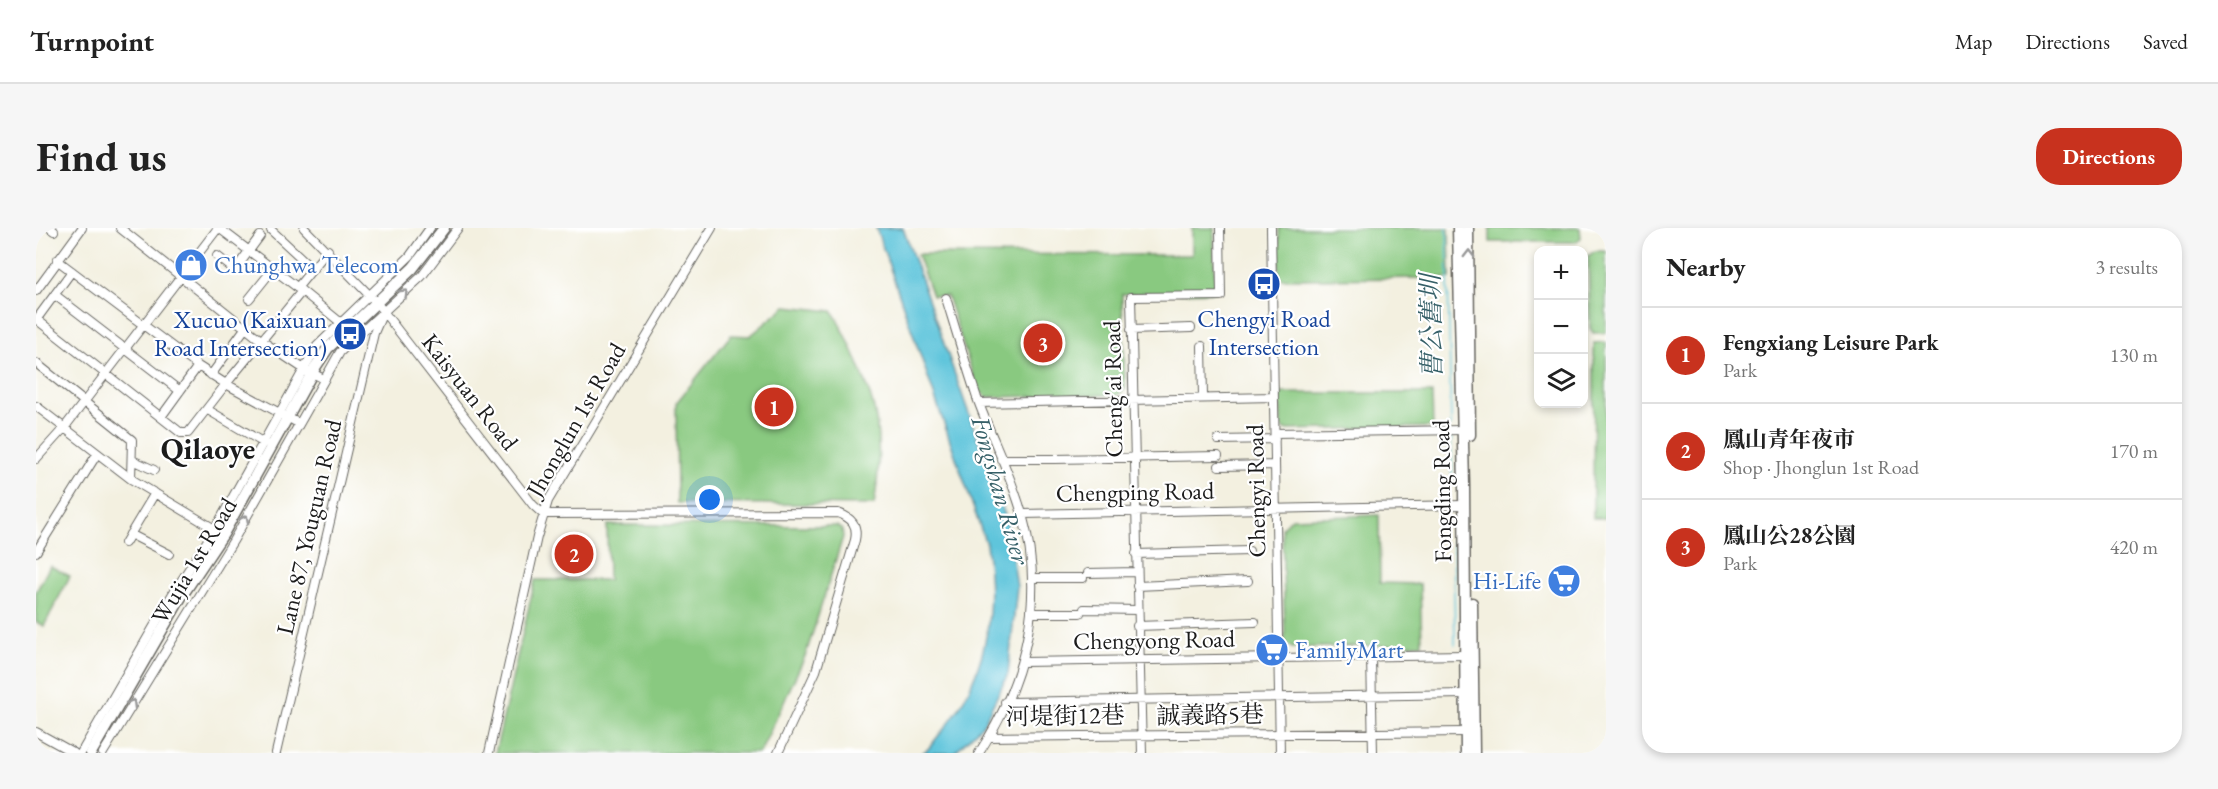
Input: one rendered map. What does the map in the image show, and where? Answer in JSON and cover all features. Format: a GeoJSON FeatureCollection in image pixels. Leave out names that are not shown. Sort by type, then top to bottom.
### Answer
{"type":"FeatureCollection","features":[{"type":"Feature","properties":{"kind":"main road","name":"Wujia 1st Road"},"geometry":{"type":"LineString","coordinates":[[91,753],[219,532],[282,414],[308,371],[328,348],[413,268],[444,228]]}},
{"type":"Feature","properties":{"kind":"main road","name":"Fongding Road"},"geometry":{"type":"LineString","coordinates":[[1458,228],[1463,430],[1466,753]]}},
{"type":"Feature","properties":{"kind":"main road","name":"Fongding Road"},"geometry":{"type":"LineString","coordinates":[[1468,228],[1473,753]]}},
{"type":"Feature","properties":{"kind":"street"},"geometry":{"type":"LineString","coordinates":[[36,291],[39,279],[82,228]]}},
{"type":"Feature","properties":{"kind":"street"},"geometry":{"type":"LineString","coordinates":[[120,228],[262,341],[324,379]]}},
{"type":"Feature","properties":{"kind":"street"},"geometry":{"type":"LineString","coordinates":[[36,459],[64,428],[83,400],[218,228],[340,322]]}},
{"type":"Feature","properties":{"kind":"street","name":"Kaisyuan Road"},"geometry":{"type":"LineString","coordinates":[[304,228],[328,250],[376,303],[533,505],[543,514]]}},
{"type":"Feature","properties":{"kind":"street","name":"Wujia 1st Road"},"geometry":{"type":"LineString","coordinates":[[103,753],[233,541],[340,352],[430,228]]}},
{"type":"Feature","properties":{"kind":"street","name":"Jhonglun 1st Road"},"geometry":{"type":"LineString","coordinates":[[489,753],[543,514],[548,501],[712,228]]}},
{"type":"Feature","properties":{"kind":"street","name":"Cheng'ai Road"},"geometry":{"type":"LineString","coordinates":[[1142,753],[1137,626],[1131,297],[1221,296],[1220,228]]}},
{"type":"Feature","properties":{"kind":"street","name":"Chengyi Road"},"geometry":{"type":"LineString","coordinates":[[1271,228],[1280,753]]}},
{"type":"Feature","properties":{"kind":"street","name":"Wujia 1st Road"},"geometry":{"type":"LineString","coordinates":[[308,371],[317,346],[340,322],[422,276],[456,229]]}},
{"type":"Feature","properties":{"kind":"street"},"geometry":{"type":"LineString","coordinates":[[271,230],[313,269]]}},
{"type":"Feature","properties":{"kind":"street"},"geometry":{"type":"LineString","coordinates":[[218,256],[235,270],[260,236]]}},
{"type":"Feature","properties":{"kind":"street"},"geometry":{"type":"LineString","coordinates":[[72,271],[36,319],[186,435],[262,341],[328,250]]}},
{"type":"Feature","properties":{"kind":"street"},"geometry":{"type":"LineString","coordinates":[[57,260],[198,366],[298,423]]}},
{"type":"Feature","properties":{"kind":"street"},"geometry":{"type":"LineString","coordinates":[[249,298],[273,269]]}},
{"type":"Feature","properties":{"kind":"street"},"geometry":{"type":"LineString","coordinates":[[55,295],[180,391]]}},
{"type":"Feature","properties":{"kind":"street"},"geometry":{"type":"LineString","coordinates":[[946,298],[979,403],[1023,514],[1033,578],[1032,613],[1023,662],[989,737],[979,753]]}},
{"type":"Feature","properties":{"kind":"street","name":"Lane 87, Youguan Road"},"geometry":{"type":"LineString","coordinates":[[276,753],[374,333],[376,303]]}},
{"type":"Feature","properties":{"kind":"street"},"geometry":{"type":"LineString","coordinates":[[212,375],[246,327]]}},
{"type":"Feature","properties":{"kind":"street"},"geometry":{"type":"LineString","coordinates":[[1131,330],[1191,328]]}},
{"type":"Feature","properties":{"kind":"street"},"geometry":{"type":"LineString","coordinates":[[1202,346],[1203,397]]}},
{"type":"Feature","properties":{"kind":"street"},"geometry":{"type":"LineString","coordinates":[[36,363],[132,440],[132,479]]}},
{"type":"Feature","properties":{"kind":"street"},"geometry":{"type":"LineString","coordinates":[[161,417],[198,366]]}},
{"type":"Feature","properties":{"kind":"street"},"geometry":{"type":"LineString","coordinates":[[979,403],[1274,397]]}},
{"type":"Feature","properties":{"kind":"street"},"geometry":{"type":"LineString","coordinates":[[36,406],[132,479],[233,541]]}},
{"type":"Feature","properties":{"kind":"street"},"geometry":{"type":"LineString","coordinates":[[208,410],[266,443]]}},
{"type":"Feature","properties":{"kind":"street"},"geometry":{"type":"LineString","coordinates":[[1218,440],[1463,430]]}},
{"type":"Feature","properties":{"kind":"street"},"geometry":{"type":"LineString","coordinates":[[36,552],[98,454]]}},
{"type":"Feature","properties":{"kind":"street"},"geometry":{"type":"LineString","coordinates":[[1001,459],[1218,456]]}},
{"type":"Feature","properties":{"kind":"street"},"geometry":{"type":"LineString","coordinates":[[132,460],[154,470]]}},
{"type":"Feature","properties":{"kind":"street"},"geometry":{"type":"LineString","coordinates":[[1219,466],[1275,465]]}},
{"type":"Feature","properties":{"kind":"street"},"geometry":{"type":"LineString","coordinates":[[125,543],[155,493]]}},
{"type":"Feature","properties":{"kind":"street","name":"Chengping Road"},"geometry":{"type":"LineString","coordinates":[[1023,514],[1464,505]]}},
{"type":"Feature","properties":{"kind":"street"},"geometry":{"type":"LineString","coordinates":[[543,514],[838,513],[854,523],[857,530],[855,540],[816,670],[778,753]]}},
{"type":"Feature","properties":{"kind":"street","name":"Wujia 1st Road"},"geometry":{"type":"LineString","coordinates":[[81,753],[172,595],[219,532]]}},
{"type":"Feature","properties":{"kind":"street"},"geometry":{"type":"LineString","coordinates":[[130,534],[169,554]]}},
{"type":"Feature","properties":{"kind":"street"},"geometry":{"type":"LineString","coordinates":[[1136,554],[1249,551]]}},
{"type":"Feature","properties":{"kind":"street"},"geometry":{"type":"LineString","coordinates":[[1033,578],[1136,572]]}},
{"type":"Feature","properties":{"kind":"street"},"geometry":{"type":"LineString","coordinates":[[1137,586],[1248,581]]}},
{"type":"Feature","properties":{"kind":"street"},"geometry":{"type":"LineString","coordinates":[[1032,613],[1137,610]]}},
{"type":"Feature","properties":{"kind":"street"},"geometry":{"type":"LineString","coordinates":[[1137,626],[1255,622]]}},
{"type":"Feature","properties":{"kind":"street","name":"Chengyong Road"},"geometry":{"type":"LineString","coordinates":[[1023,662],[1465,655]]}},
{"type":"Feature","properties":{"kind":"street"},"geometry":{"type":"LineString","coordinates":[[1371,657],[1373,753]]}},
{"type":"Feature","properties":{"kind":"street"},"geometry":{"type":"LineString","coordinates":[[1005,702],[1465,694]]}},
{"type":"Feature","properties":{"kind":"street"},"geometry":{"type":"LineString","coordinates":[[36,732],[74,753]]}},
{"type":"Feature","properties":{"kind":"street","name":"誠義路5巷"},"geometry":{"type":"LineString","coordinates":[[1141,735],[1466,732]]}},
{"type":"Feature","properties":{"kind":"street","name":"河堤街12巷"},"geometry":{"type":"LineString","coordinates":[[989,737],[1141,735]]}},
{"type":"Feature","properties":{"kind":"green space"},"geometry":{"type":"Polygon","coordinates":[[[1192,228],[1214,228],[1215,292],[1122,294],[1125,389],[1118,395],[987,397],[978,390],[947,296],[932,296],[917,254],[1192,255],[1192,228]]]}},
{"type":"Feature","properties":{"kind":"green space"},"geometry":{"type":"Polygon","coordinates":[[[1279,228],[1449,228],[1450,278],[1279,279],[1279,228]]]}},
{"type":"Feature","properties":{"kind":"green space"},"geometry":{"type":"Polygon","coordinates":[[[1490,228],[1580,228],[1581,238],[1575,242],[1490,242],[1490,228]]]}},
{"type":"Feature","properties":{"kind":"green space"},"geometry":{"type":"Polygon","coordinates":[[[1595,251],[1606,251],[1606,333],[1593,333],[1590,328],[1588,256],[1595,251]]]}},
{"type":"Feature","properties":{"kind":"green space"},"geometry":{"type":"Polygon","coordinates":[[[786,306],[832,311],[863,375],[875,413],[878,436],[874,505],[677,503],[676,403],[731,335],[750,336],[786,306]]]}},
{"type":"Feature","properties":{"kind":"green space"},"geometry":{"type":"Polygon","coordinates":[[[1606,342],[1606,518],[1593,518],[1594,343],[1606,342]]]}},
{"type":"Feature","properties":{"kind":"green space"},"geometry":{"type":"Polygon","coordinates":[[[1280,393],[1432,393],[1433,427],[1285,430],[1281,426],[1280,393]]]}},
{"type":"Feature","properties":{"kind":"green space"},"geometry":{"type":"Polygon","coordinates":[[[1379,515],[1380,583],[1420,584],[1422,644],[1292,648],[1285,642],[1282,527],[1292,518],[1379,515]]]}},
{"type":"Feature","properties":{"kind":"green space"},"geometry":{"type":"Polygon","coordinates":[[[607,525],[837,526],[842,529],[843,537],[806,654],[760,753],[495,753],[535,580],[608,580],[607,525]]]}},
{"type":"Feature","properties":{"kind":"green space"},"geometry":{"type":"Polygon","coordinates":[[[50,566],[70,576],[44,626],[36,622],[36,592],[50,566]]]}},
{"type":"Feature","properties":{"kind":"water"},"geometry":{"type":"Polygon","coordinates":[[[876,228],[903,228],[1007,521],[1017,587],[1008,674],[984,723],[954,753],[922,753],[929,748],[951,720],[972,683],[979,664],[990,606],[986,544],[876,228]]]}},
{"type":"Feature","properties":{"kind":"waterway","name":"曹公舊圳"},"geometry":{"type":"LineString","coordinates":[[1447,228],[1451,426]]}},
{"type":"Feature","properties":{"kind":"waterway","name":"曹公舊圳"},"geometry":{"type":"LineString","coordinates":[[1451,438],[1452,475]]}},
{"type":"Feature","properties":{"kind":"waterway","name":"曹公舊圳"},"geometry":{"type":"LineString","coordinates":[[1453,522],[1455,644]]}},
{"type":"Feature","properties":{"kind":"place","name":"Chunghwa Telecom"},"geometry":{"type":"Point","coordinates":[191,265]}},
{"type":"Feature","properties":{"kind":"place","name":"Chengyi Road Intersection"},"geometry":{"type":"Point","coordinates":[1264,284]}},
{"type":"Feature","properties":{"kind":"place","name":"Xucuo (Kaixuan Road Intersection)"},"geometry":{"type":"Point","coordinates":[350,334]}},
{"type":"Feature","properties":{"kind":"place","name":"鳳山公28公園"},"geometry":{"type":"Point","coordinates":[1043,343]}},
{"type":"Feature","properties":{"kind":"place","name":"Fengxiang Leisure Park"},"geometry":{"type":"Point","coordinates":[774,407]}},
{"type":"Feature","properties":{"kind":"place","name":"鳳山青年夜市"},"geometry":{"type":"Point","coordinates":[574,554]}},
{"type":"Feature","properties":{"kind":"place","name":"Hi-Life"},"geometry":{"type":"Point","coordinates":[1564,581]}},
{"type":"Feature","properties":{"kind":"place","name":"FamilyMart"},"geometry":{"type":"Point","coordinates":[1272,650]}},
{"type":"Feature","properties":{"kind":"district","name":"Qilaoye"},"geometry":{"type":"Point","coordinates":[208,449]}},
{"type":"Feature","properties":{"kind":"water label","name":"Fongshan River"},"geometry":{"type":"Point","coordinates":[1001,490]}}]}
